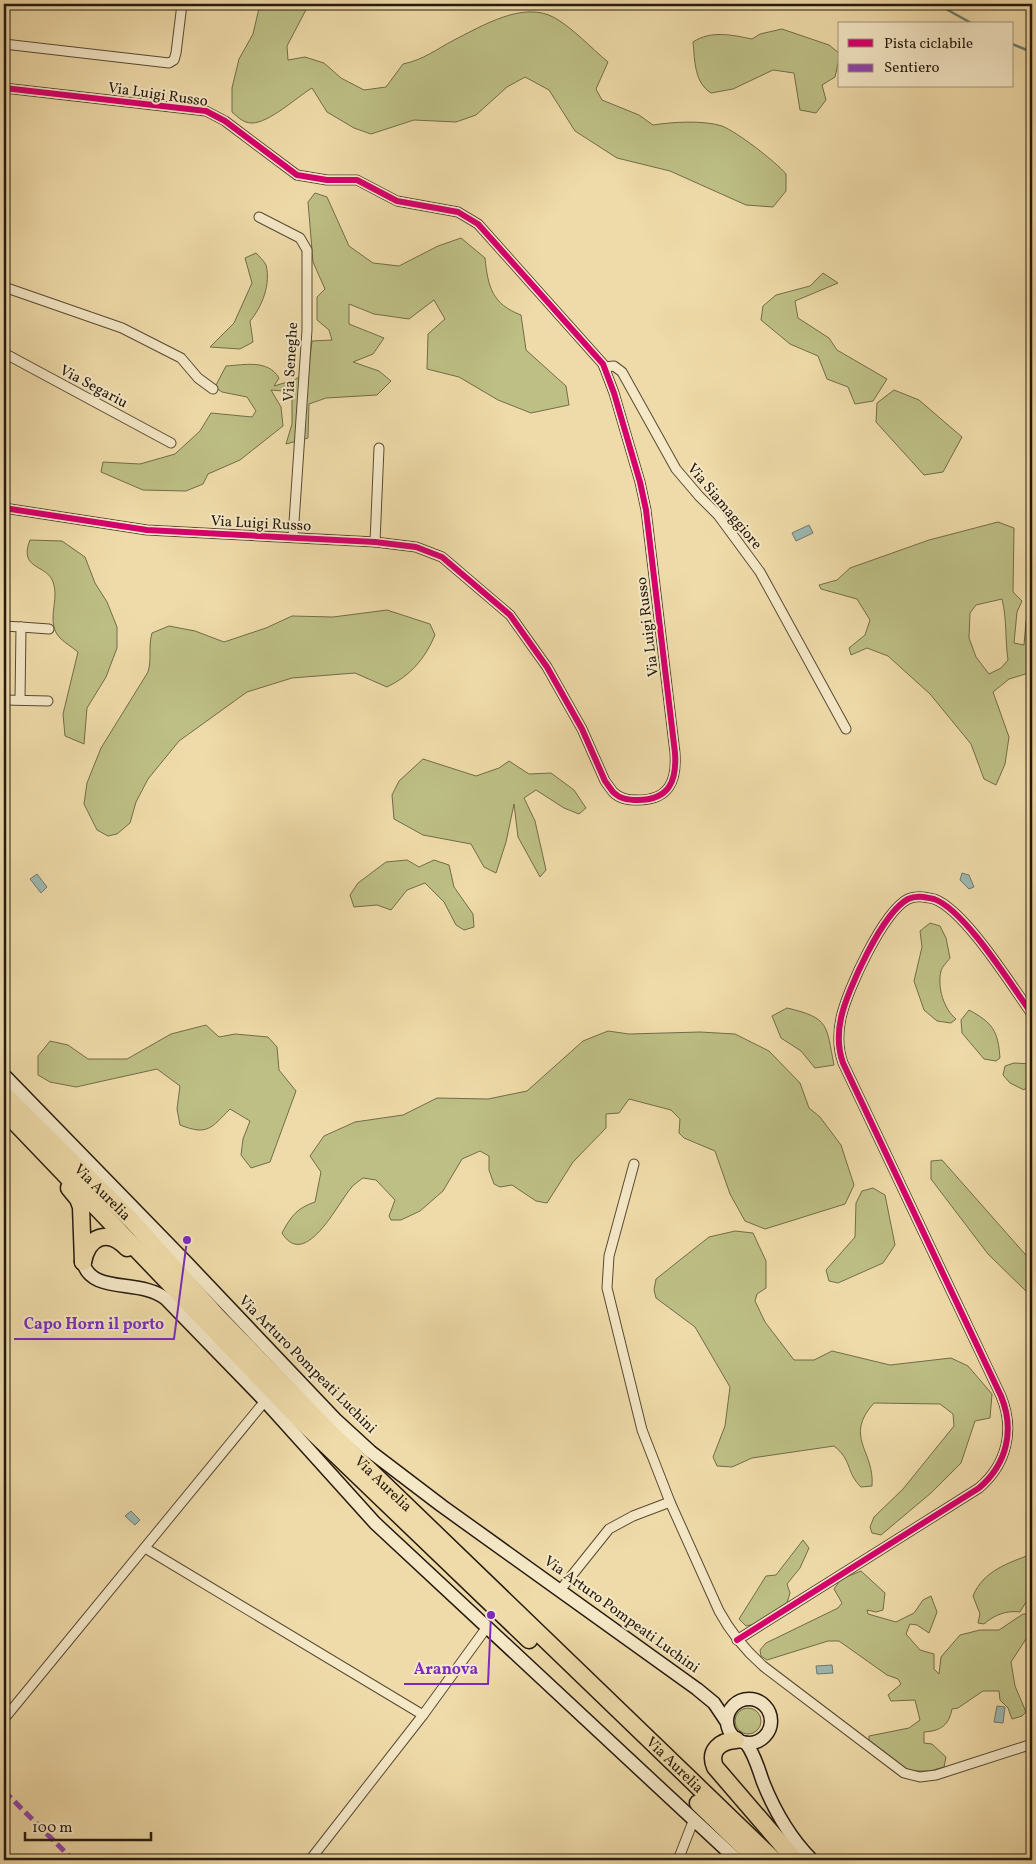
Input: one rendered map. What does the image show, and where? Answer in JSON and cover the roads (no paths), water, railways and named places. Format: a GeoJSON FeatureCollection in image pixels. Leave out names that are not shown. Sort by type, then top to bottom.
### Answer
{"type":"FeatureCollection","features":[{"type":"Feature","properties":{"kind":"highway","name":"Via Aurelia"},"geometry":{"type":"LineString","coordinates":[[4,1094],[132,1221],[218,1317],[330,1432],[774,1860]]}},
{"type":"Feature","properties":{"kind":"highway","name":"Via Aurelia"},"geometry":{"type":"LineString","coordinates":[[4,1112],[303,1423],[757,1860]]}},
{"type":"Feature","properties":{"kind":"highway"},"geometry":{"type":"LineString","coordinates":[[26,1134],[80,1202],[83,1262]]}},
{"type":"Feature","properties":{"kind":"highway"},"geometry":{"type":"LineString","coordinates":[[83,1262],[88,1248],[94,1241],[104,1236],[114,1237],[123,1243],[152,1273],[173,1286]]}},
{"type":"Feature","properties":{"kind":"highway"},"geometry":{"type":"LineString","coordinates":[[741,1742],[725,1742],[716,1748],[712,1758],[715,1767],[795,1860]]}},
{"type":"Feature","properties":{"kind":"street"},"geometry":{"type":"LineString","coordinates":[[4,44],[167,63],[176,56],[182,4]]}},
{"type":"Feature","properties":{"kind":"street","name":"Via Luigi Russo"},"geometry":{"type":"LineString","coordinates":[[4,88],[206,111],[225,120],[297,175],[322,180],[357,180],[397,202],[462,214],[478,224],[597,355],[604,367],[640,482],[647,519],[675,761],[673,779],[668,788],[659,796],[648,800],[630,800],[619,797],[613,792],[605,781],[582,729],[547,667],[517,624],[495,601],[455,566],[438,554],[416,547],[375,542],[147,530],[4,508]]}},
{"type":"Feature","properties":{"kind":"street","name":"Via Seneghe"},"geometry":{"type":"LineString","coordinates":[[259,217],[302,239],[307,250],[307,330],[293,537]]}},
{"type":"Feature","properties":{"kind":"street"},"geometry":{"type":"LineString","coordinates":[[4,287],[122,328],[181,358],[199,380],[212,389]]}},
{"type":"Feature","properties":{"kind":"street","name":"Via Segariu"},"geometry":{"type":"LineString","coordinates":[[4,354],[171,443]]}},
{"type":"Feature","properties":{"kind":"street","name":"Via Siamaggiore"},"geometry":{"type":"LineString","coordinates":[[604,367],[614,366],[622,372],[676,469],[718,515],[754,563],[846,729]]}},
{"type":"Feature","properties":{"kind":"street"},"geometry":{"type":"LineString","coordinates":[[375,542],[379,448]]}},
{"type":"Feature","properties":{"kind":"street"},"geometry":{"type":"LineString","coordinates":[[4,626],[49,629]]}},
{"type":"Feature","properties":{"kind":"street"},"geometry":{"type":"LineString","coordinates":[[20,700],[21,627]]}},
{"type":"Feature","properties":{"kind":"street"},"geometry":{"type":"LineString","coordinates":[[4,700],[48,701]]}},
{"type":"Feature","properties":{"kind":"street"},"geometry":{"type":"LineString","coordinates":[[738,1640],[979,1488],[997,1469],[1007,1445],[1008,1427],[1001,1396],[842,1059],[839,1042],[841,1017],[861,968],[876,937],[898,906],[914,897],[932,899],[947,906],[960,916],[1032,1014]]}},
{"type":"Feature","properties":{"kind":"street","name":"Via Arturo Pompeati Luchini"},"geometry":{"type":"LineString","coordinates":[[4,1075],[187,1263],[335,1419],[404,1477],[561,1589],[669,1671],[716,1698],[737,1702]]}},
{"type":"Feature","properties":{"kind":"street"},"geometry":{"type":"LineString","coordinates":[[634,1164],[609,1256],[607,1282],[642,1430],[670,1502],[719,1612],[738,1640],[768,1670],[899,1770],[910,1775],[936,1775],[1032,1744]]}},
{"type":"Feature","properties":{"kind":"street"},"geometry":{"type":"LineString","coordinates":[[83,1262],[89,1275],[100,1282],[143,1287],[162,1296],[265,1401],[375,1523],[737,1860]]}},
{"type":"Feature","properties":{"kind":"street"},"geometry":{"type":"LineString","coordinates":[[4,1719],[265,1401]]}},
{"type":"Feature","properties":{"kind":"street"},"geometry":{"type":"LineString","coordinates":[[561,1589],[609,1529],[627,1518],[670,1502]]}},
{"type":"Feature","properties":{"kind":"street"},"geometry":{"type":"LineString","coordinates":[[145,1548],[423,1716]]}},
{"type":"Feature","properties":{"kind":"street"},"geometry":{"type":"LineString","coordinates":[[310,1860],[423,1716],[486,1627]]}},
{"type":"Feature","properties":{"kind":"street","name":"Via Arturo Pompeati Luchini"},"geometry":{"type":"LineString","coordinates":[[697,1688],[714,1703],[726,1721]]}},
{"type":"Feature","properties":{"kind":"street"},"geometry":{"type":"LineString","coordinates":[[768,1794],[762,1753],[771,1723],[771,1716],[763,1704],[750,1699],[737,1702],[731,1707],[726,1721],[729,1732],[754,1757],[768,1794],[782,1822],[794,1840],[812,1860]]}},
{"type":"Feature","properties":{"kind":"street"},"geometry":{"type":"LineString","coordinates":[[741,1742],[760,1741],[766,1736]]}},
{"type":"Feature","properties":{"kind":"street"},"geometry":{"type":"LineString","coordinates":[[678,1860],[694,1819]]}},
{"type":"Feature","properties":{"kind":"water"},"geometry":{"type":"Polygon","coordinates":[[[809,525],[813,533],[796,541],[792,533],[809,525]]]}},
{"type":"Feature","properties":{"kind":"water"},"geometry":{"type":"Polygon","coordinates":[[[962,873],[969,875],[974,887],[969,889],[960,880],[962,873]]]}},
{"type":"Feature","properties":{"kind":"water"},"geometry":{"type":"Polygon","coordinates":[[[37,874],[47,887],[41,893],[30,879],[37,874]]]}},
{"type":"Feature","properties":{"kind":"water"},"geometry":{"type":"Polygon","coordinates":[[[131,1511],[140,1520],[135,1525],[125,1516],[131,1511]]]}},
{"type":"Feature","properties":{"kind":"water"},"geometry":{"type":"Polygon","coordinates":[[[832,1665],[833,1673],[817,1674],[816,1666],[832,1665]]]}},
{"type":"Feature","properties":{"kind":"water"},"geometry":{"type":"Polygon","coordinates":[[[997,1706],[1005,1707],[1003,1723],[994,1722],[997,1706]]]}},
{"type":"Feature","properties":{"kind":"waterway"},"geometry":{"type":"LineString","coordinates":[[937,4],[969,22]]}},
{"type":"Feature","properties":{"kind":"waterway"},"geometry":{"type":"LineString","coordinates":[[1014,45],[1032,52]]}},
{"type":"Feature","properties":{"kind":"place","name":"Capo Horn il porto"},"geometry":{"type":"Point","coordinates":[187,1240]}},
{"type":"Feature","properties":{"kind":"place","name":"Aranova"},"geometry":{"type":"Point","coordinates":[491,1615]}}]}
